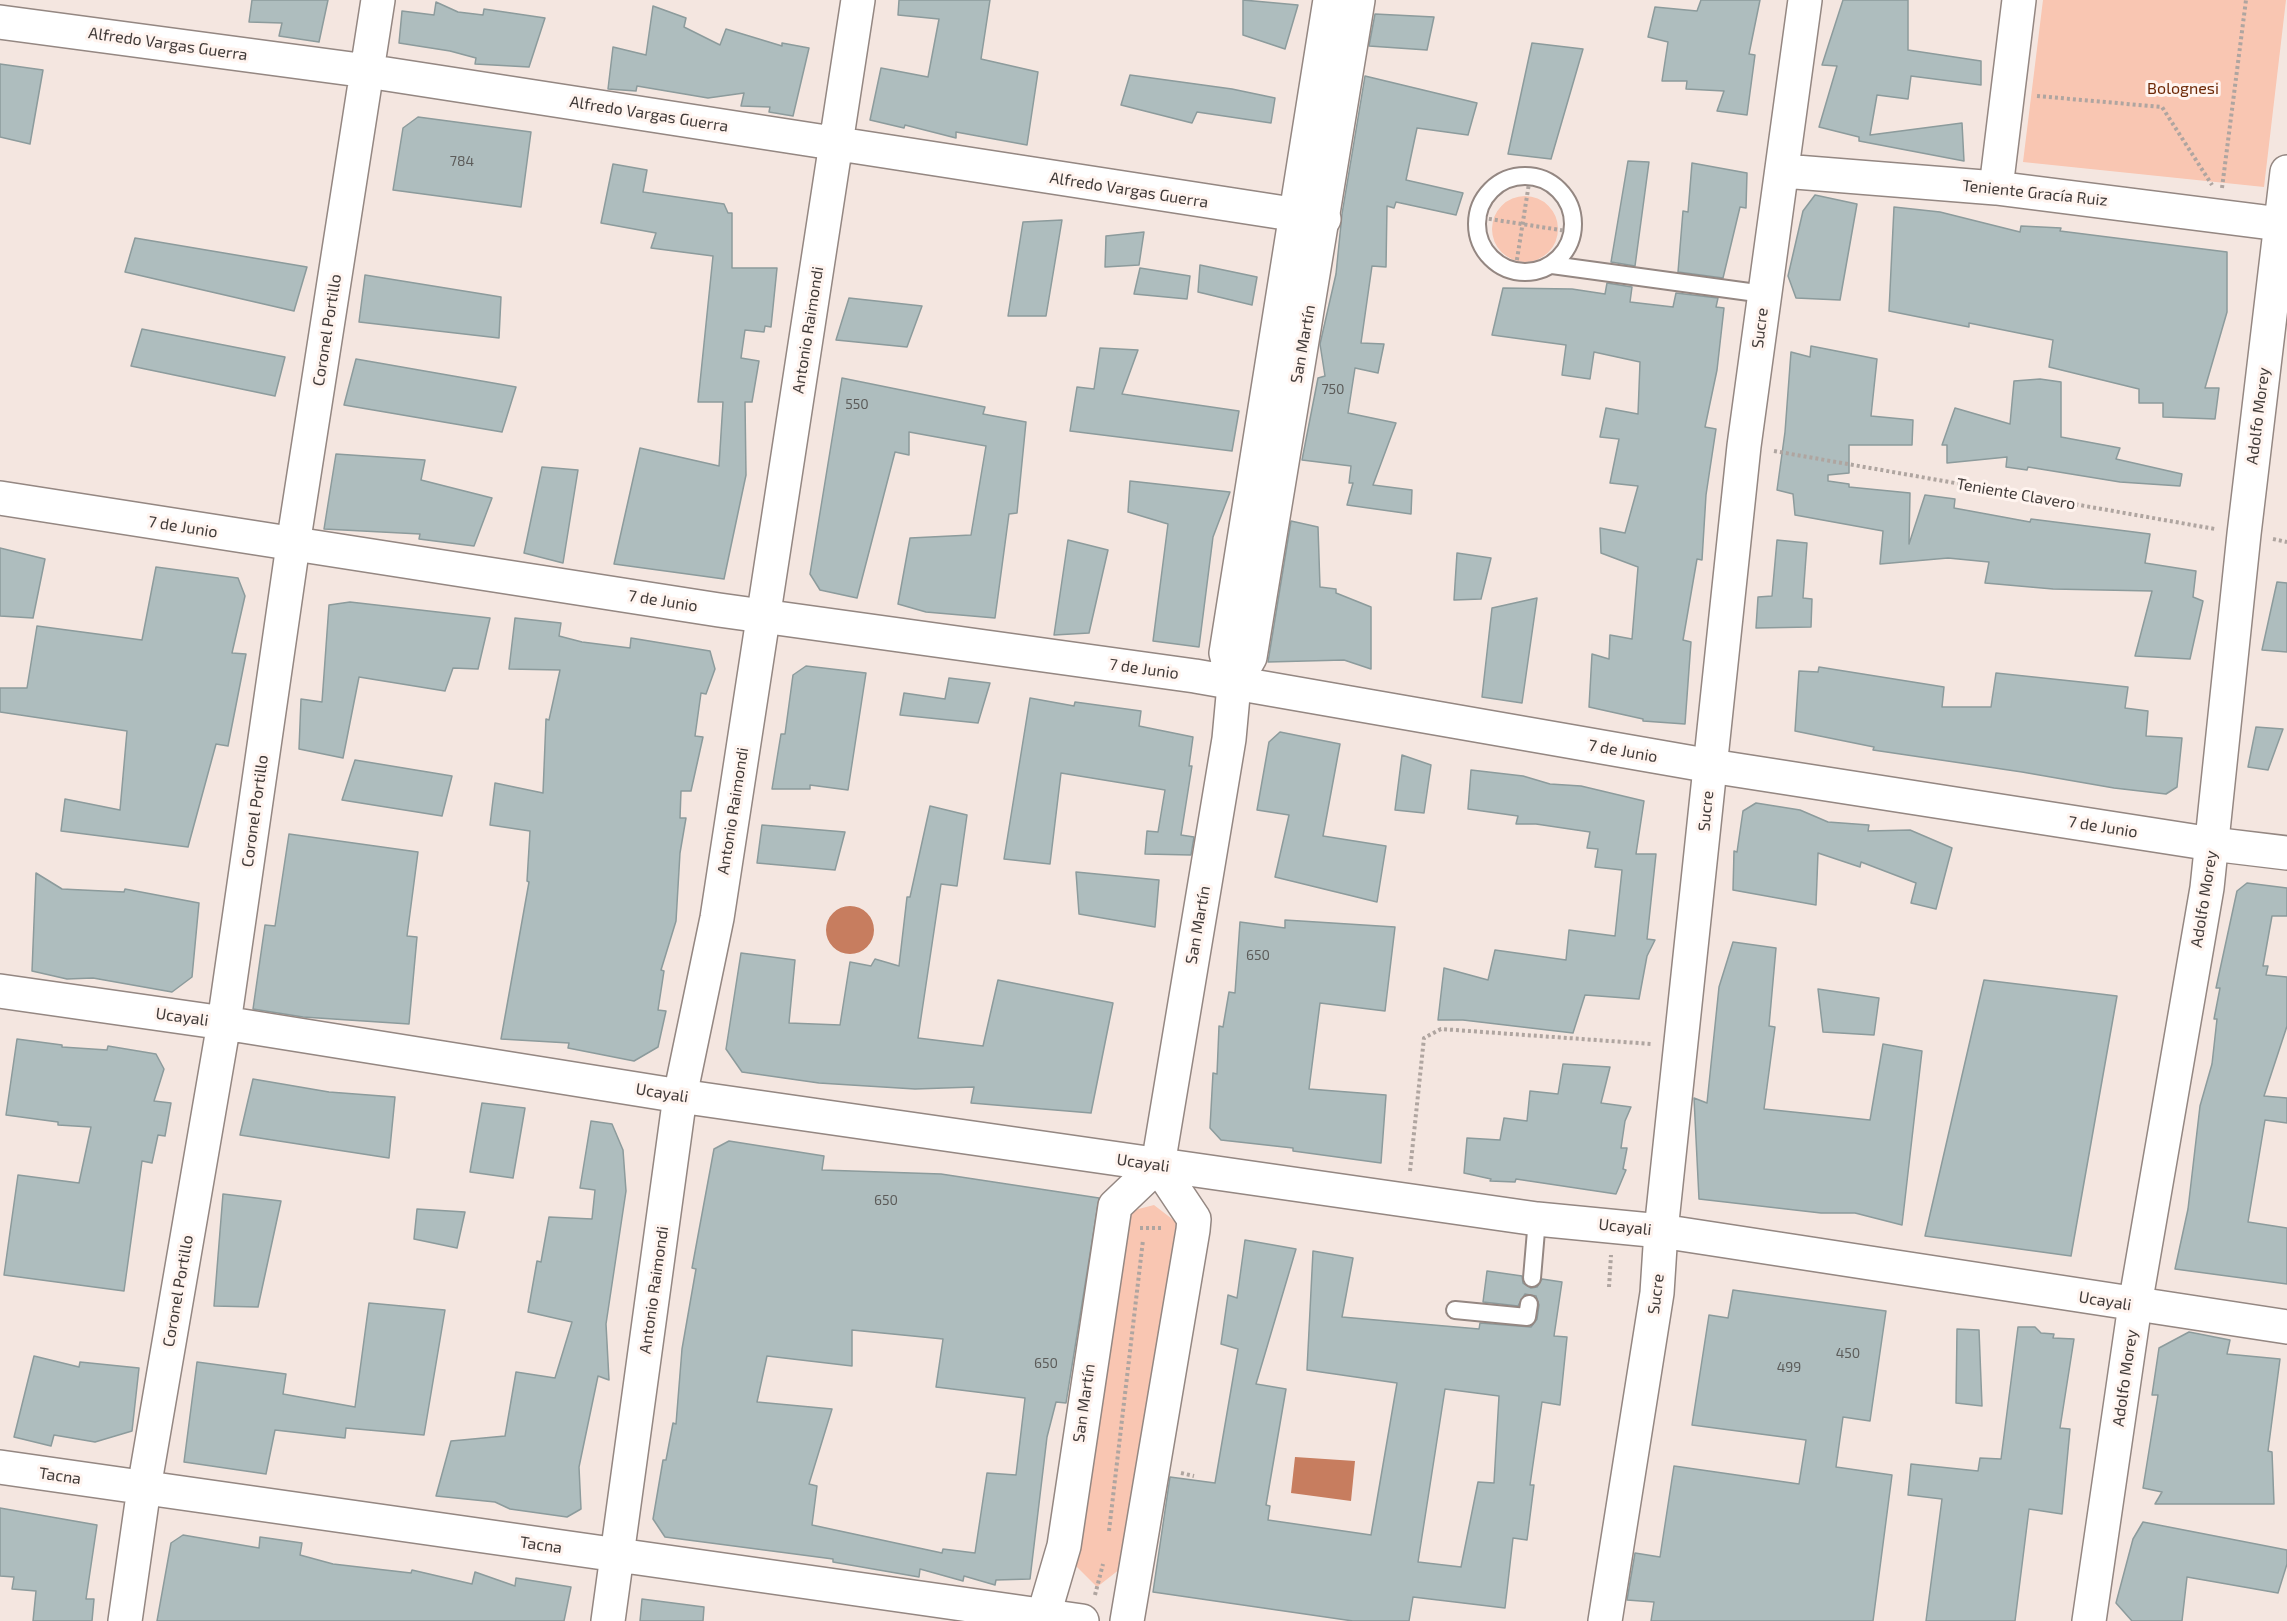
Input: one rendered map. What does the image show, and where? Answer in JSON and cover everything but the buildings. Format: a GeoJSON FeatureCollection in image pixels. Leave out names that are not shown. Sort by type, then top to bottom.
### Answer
{"type":"FeatureCollection","features":[{"type":"Feature","properties":{"kind":"street","name":"Coronel Portillo"},"geometry":{"type":"LineString","coordinates":[[125,1621],[144,1488],[224,1023],[293,545],[378,0]]}},
{"type":"Feature","properties":{"kind":"street","name":"Antonio Raimondi"},"geometry":{"type":"LineString","coordinates":[[608,1621],[680,1096],[717,918],[858,0]]}},
{"type":"Feature","properties":{"kind":"street","name":"San Martín"},"geometry":{"type":"LineString","coordinates":[[1310,218],[1330,0]]}},
{"type":"Feature","properties":{"kind":"street","name":"San Martín"},"geometry":{"type":"LineString","coordinates":[[1043,1618],[1064,1546],[1115,1206],[1158,1165],[1229,739],[1234,685],[1226,653],[1310,218],[1358,0]]}},
{"type":"Feature","properties":{"kind":"street","name":"Sucre"},"geometry":{"type":"LineString","coordinates":[[1605,1621],[1640,1454],[1657,1293],[1661,1231],[1683,1046],[1744,446],[1805,0]]}},
{"type":"Feature","properties":{"kind":"street"},"geometry":{"type":"LineString","coordinates":[[1996,188],[2019,0]]}},
{"type":"Feature","properties":{"kind":"street","name":"Alfredo Vargas Guerra"},"geometry":{"type":"LineString","coordinates":[[0,21],[367,71],[837,142],[1310,218]]}},
{"type":"Feature","properties":{"kind":"street","name":"Teniente Gracía Ruiz"},"geometry":{"type":"LineString","coordinates":[[1783,171],[2226,207],[2284,224]]}},
{"type":"Feature","properties":{"kind":"street","name":"Adolfo Morey"},"geometry":{"type":"LineString","coordinates":[[2089,1621],[2135,1305],[2212,844],[2244,534],[2284,224],[2287,172]]}},
{"type":"Feature","properties":{"kind":"street","name":"7 de Junio"},"geometry":{"type":"LineString","coordinates":[[0,498],[763,616],[1195,676],[1234,685],[1711,766],[2212,844],[2287,853]]}},
{"type":"Feature","properties":{"kind":"street","name":"Ucayali"},"geometry":{"type":"LineString","coordinates":[[0,991],[224,1023],[680,1096],[1537,1219],[1661,1231],[2287,1327]]}},
{"type":"Feature","properties":{"kind":"street"},"geometry":{"type":"LineString","coordinates":[[1127,1621],[1194,1219],[1158,1165]]}},
{"type":"Feature","properties":{"kind":"street","name":"Tacna"},"geometry":{"type":"LineString","coordinates":[[0,1467],[1043,1618],[1088,1610]]}},
{"type":"Feature","properties":{"kind":"lane"},"geometry":{"type":"LineString","coordinates":[[1530,177],[1552,184],[1564,194],[1572,208],[1573,232],[1564,254],[1552,265],[1538,272],[1515,272],[1492,261],[1482,248],[1477,233],[1477,217],[1482,202],[1492,189],[1506,180],[1530,177]]}},
{"type":"Feature","properties":{"kind":"lane"},"geometry":{"type":"LineString","coordinates":[[1552,265],[1764,294]]}},
{"type":"Feature","properties":{"kind":"lane"},"geometry":{"type":"LineString","coordinates":[[1532,1278],[1537,1219]]}},
{"type":"Feature","properties":{"kind":"lane"},"geometry":{"type":"LineString","coordinates":[[1455,1310],[1527,1317],[1529,1304]]}},
{"type":"Feature","properties":{"kind":"path"},"geometry":{"type":"LineString","coordinates":[[2226,207],[2246,0]]}},
{"type":"Feature","properties":{"kind":"path"},"geometry":{"type":"LineString","coordinates":[[2009,94],[2162,107],[2226,207]]}},
{"type":"Feature","properties":{"kind":"path"},"geometry":{"type":"LineString","coordinates":[[1515,272],[1530,177]]}},
{"type":"Feature","properties":{"kind":"path"},"geometry":{"type":"LineString","coordinates":[[1477,217],[1573,232]]}},
{"type":"Feature","properties":{"kind":"path","name":"Teniente Clavero"},"geometry":{"type":"LineString","coordinates":[[1744,446],[2287,542]]}},
{"type":"Feature","properties":{"kind":"path"},"geometry":{"type":"LineString","coordinates":[[1407,1201],[1424,1038],[1441,1029],[1683,1046]]}},
{"type":"Feature","properties":{"kind":"path"},"geometry":{"type":"LineString","coordinates":[[1108,1540],[1145,1227]]}},
{"type":"Feature","properties":{"kind":"path"},"geometry":{"type":"LineString","coordinates":[[1110,1230],[1145,1227],[1193,1230]]}},
{"type":"Feature","properties":{"kind":"path"},"geometry":{"type":"LineString","coordinates":[[1088,1610],[1104,1563]]}},
{"type":"Feature","properties":{"kind":"green space","name":"Bolognesi"},"geometry":{"type":"Polygon","coordinates":[[[2043,0],[2286,0],[2264,187],[2023,162],[2043,0]]]}},
{"type":"Feature","properties":{"kind":"green space"},"geometry":{"type":"Polygon","coordinates":[[[1525,196],[1538,198],[1553,211],[1558,229],[1556,242],[1543,257],[1525,262],[1512,260],[1497,247],[1492,229],[1494,216],[1507,201],[1525,196]]]}},
{"type":"Feature","properties":{"kind":"green space"},"geometry":{"type":"Polygon","coordinates":[[[1154,1205],[1176,1222],[1129,1562],[1097,1587],[1075,1565],[1119,1214],[1154,1205]]]}},
{"type":"Feature","properties":{"kind":"shaded area"},"geometry":{"type":"Polygon","coordinates":[[[845,906],[855,906],[870,916],[874,930],[873,939],[864,950],[855,954],[845,954],[830,944],[826,935],[826,925],[836,910],[845,906]]]}},
{"type":"Feature","properties":{"kind":"shaded area"},"geometry":{"type":"Polygon","coordinates":[[[1295,1457],[1355,1461],[1351,1501],[1291,1493],[1295,1457]]]}}]}
